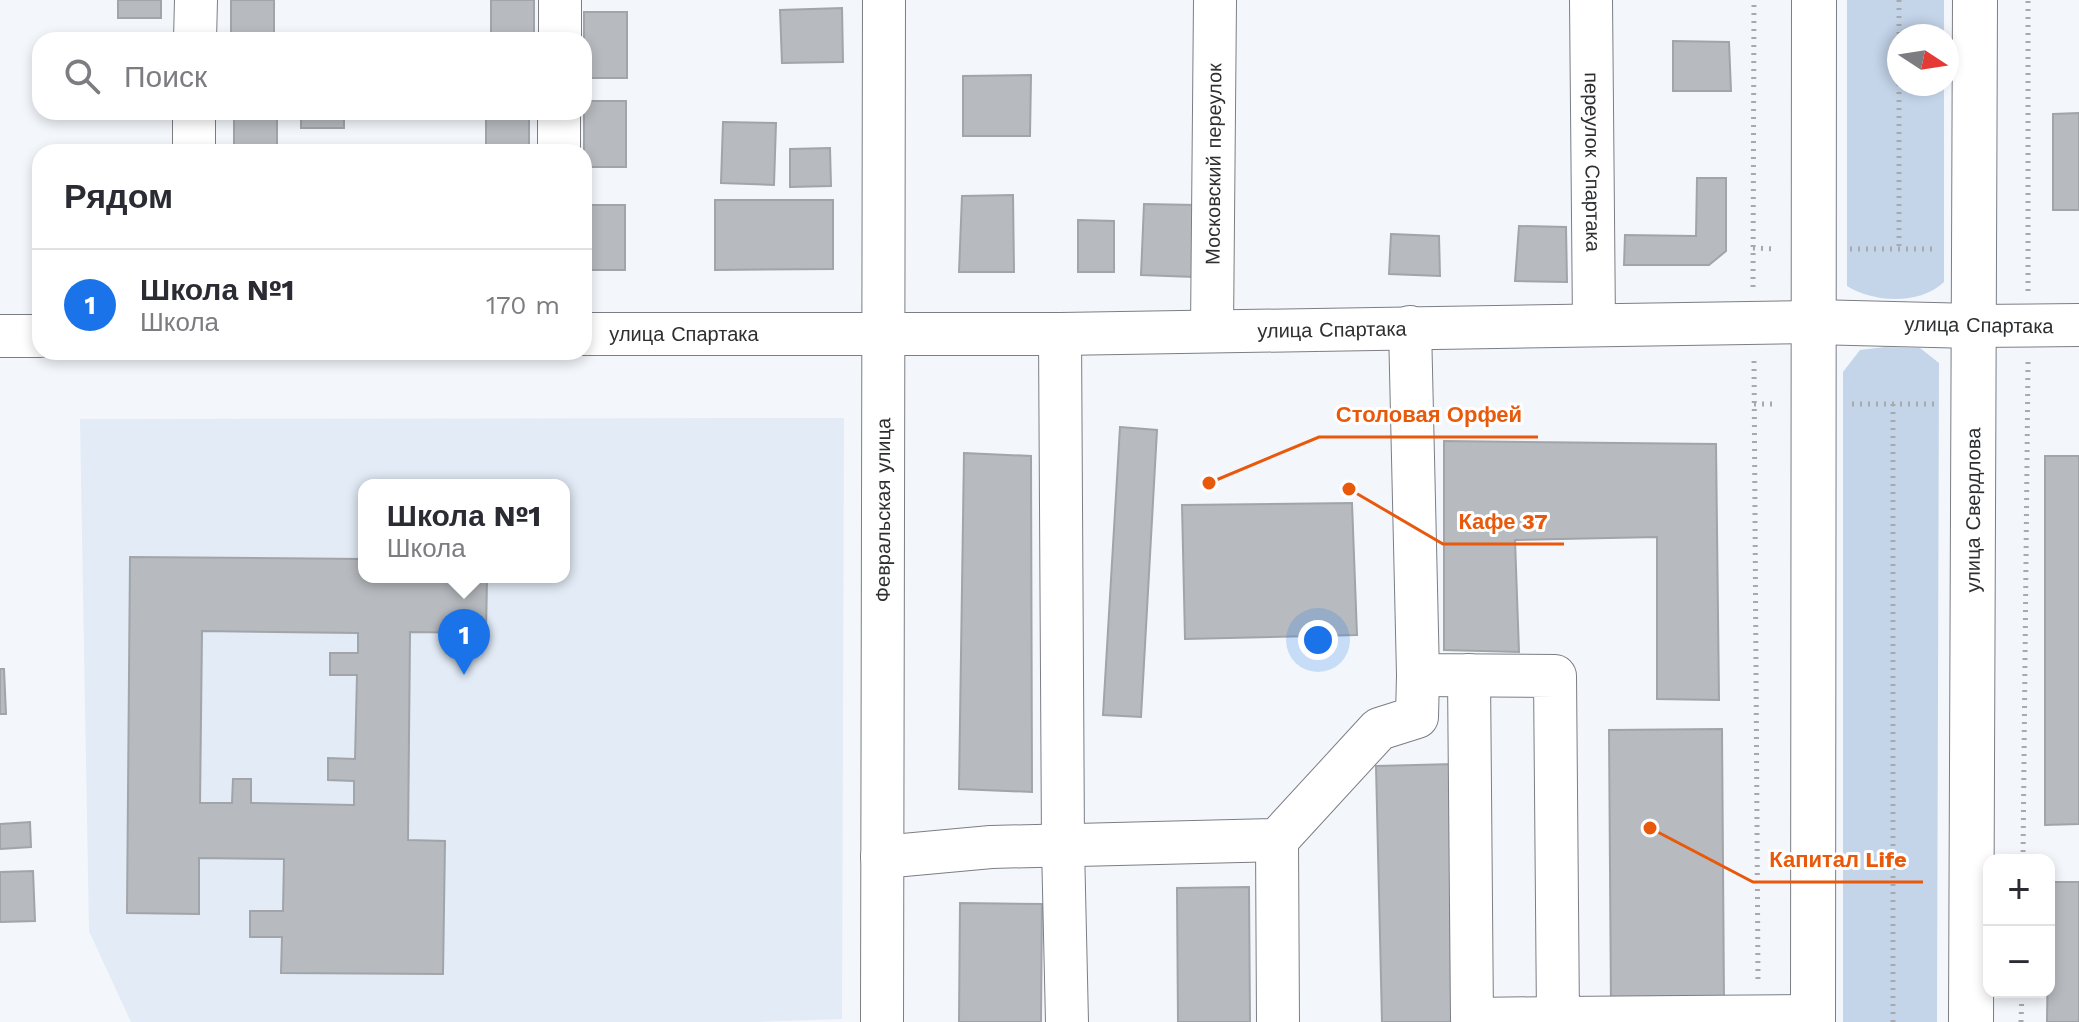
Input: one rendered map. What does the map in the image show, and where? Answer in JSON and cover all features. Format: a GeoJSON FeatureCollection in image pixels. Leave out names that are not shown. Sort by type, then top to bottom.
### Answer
{"type":"FeatureCollection","features":[{"type":"Feature","properties":{"kind":"main road"},"geometry":{"type":"LineString","coordinates":[[1813,1019],[1814,0]]}},
{"type":"Feature","properties":{"kind":"main road","name":"улица Свердлова"},"geometry":{"type":"LineString","coordinates":[[1971,1022],[1975,0]]}},
{"type":"Feature","properties":{"kind":"main road","name":"улица Спартака"},"geometry":{"type":"LineString","coordinates":[[1813,322],[1973,326]]}},
{"type":"Feature","properties":{"kind":"street"},"geometry":{"type":"LineString","coordinates":[[195,32],[196,0]]}},
{"type":"Feature","properties":{"kind":"street"},"geometry":{"type":"LineString","coordinates":[[560,0],[560,32]]}},
{"type":"Feature","properties":{"kind":"street","name":"Февральская улица"},"geometry":{"type":"LineString","coordinates":[[882,1022],[884,0]]}},
{"type":"Feature","properties":{"kind":"street","name":"Московский переулок"},"geometry":{"type":"LineString","coordinates":[[1212,330],[1215,0]]}},
{"type":"Feature","properties":{"kind":"street","name":"переулок Спартака"},"geometry":{"type":"LineString","coordinates":[[1591,0],[1594,325]]}},
{"type":"Feature","properties":{"kind":"street"},"geometry":{"type":"LineString","coordinates":[[194,120],[194,144]]}},
{"type":"Feature","properties":{"kind":"street"},"geometry":{"type":"LineString","coordinates":[[559,120],[559,144]]}},
{"type":"Feature","properties":{"kind":"street","name":"улица Спартака"},"geometry":{"type":"LineString","coordinates":[[592,334],[1060,334],[1813,322]]}},
{"type":"Feature","properties":{"kind":"street","name":"улица Спартака"},"geometry":{"type":"LineString","coordinates":[[1973,326],[2079,325]]}},
{"type":"Feature","properties":{"kind":"street"},"geometry":{"type":"LineString","coordinates":[[1278,1022],[1277,840],[1379,729],[1417,717],[1410,327]]}},
{"type":"Feature","properties":{"kind":"street"},"geometry":{"type":"LineString","coordinates":[[1060,334],[1067,1022]]}},
{"type":"Feature","properties":{"kind":"street"},"geometry":{"type":"LineString","coordinates":[[0,336],[32,336]]}},
{"type":"Feature","properties":{"kind":"street"},"geometry":{"type":"LineString","coordinates":[[1418,675],[1555,676],[1558,1018]]}},
{"type":"Feature","properties":{"kind":"street"},"geometry":{"type":"LineString","coordinates":[[1469,675],[1472,1019],[1758,1016],[1813,1019]]}},
{"type":"Feature","properties":{"kind":"street"},"geometry":{"type":"LineString","coordinates":[[882,857],[991,847],[1277,840]]}},
{"type":"Feature","properties":{"kind":"path"},"geometry":{"type":"LineString","coordinates":[[1754,0],[1758,1016]]}},
{"type":"Feature","properties":{"kind":"path"},"geometry":{"type":"LineString","coordinates":[[1899,0],[1899,24]]}},
{"type":"Feature","properties":{"kind":"path"},"geometry":{"type":"LineString","coordinates":[[2023,854],[2028,0]]}},
{"type":"Feature","properties":{"kind":"path"},"geometry":{"type":"LineString","coordinates":[[1899,96],[1899,249]]}},
{"type":"Feature","properties":{"kind":"path"},"geometry":{"type":"LineString","coordinates":[[1753,248],[2028,250]]}},
{"type":"Feature","properties":{"kind":"path"},"geometry":{"type":"LineString","coordinates":[[1754,404],[2027,404]]}},
{"type":"Feature","properties":{"kind":"path"},"geometry":{"type":"LineString","coordinates":[[1893,404],[1893,1022]]}},
{"type":"Feature","properties":{"kind":"path"},"geometry":{"type":"LineString","coordinates":[[2021,1022],[2022,998]]}},
{"type":"Feature","properties":{"kind":"shaded area"},"geometry":{"type":"Polygon","coordinates":[[[1847,0],[1944,0],[1944,24],[1887,24],[1887,96],[1944,96],[1944,282],[1923,295],[1897,299],[1870,296],[1847,286],[1847,0]]]}},
{"type":"Feature","properties":{"kind":"shaded area"},"geometry":{"type":"Polygon","coordinates":[[[1920,348],[1939,363],[1937,1022],[1843,1022],[1843,372],[1860,350],[1920,348]]]}},
{"type":"Feature","properties":{"kind":"shaded area"},"geometry":{"type":"Polygon","coordinates":[[[844,418],[842,1019],[757,1022],[131,1022],[89,931],[80,419],[844,418]]]}},
{"type":"Feature","properties":{"kind":"building"},"geometry":{"type":"Polygon","coordinates":[[[118,0],[161,0],[161,18],[118,18],[118,0]]]}},
{"type":"Feature","properties":{"kind":"building"},"geometry":{"type":"Polygon","coordinates":[[[231,0],[274,0],[274,32],[231,32],[231,0]]]}},
{"type":"Feature","properties":{"kind":"building"},"geometry":{"type":"Polygon","coordinates":[[[491,0],[534,0],[534,32],[491,32],[491,0]]]}},
{"type":"Feature","properties":{"kind":"building"},"geometry":{"type":"Polygon","coordinates":[[[842,8],[843,62],[782,63],[780,10],[842,8]]]}},
{"type":"Feature","properties":{"kind":"building"},"geometry":{"type":"Polygon","coordinates":[[[584,12],[627,12],[627,78],[592,78],[592,32],[584,32],[584,12]]]}},
{"type":"Feature","properties":{"kind":"building"},"geometry":{"type":"Polygon","coordinates":[[[1673,41],[1729,42],[1731,91],[1673,91],[1673,41]]]}},
{"type":"Feature","properties":{"kind":"building"},"geometry":{"type":"Polygon","coordinates":[[[1031,75],[1030,136],[963,136],[963,76],[1031,75]]]}},
{"type":"Feature","properties":{"kind":"building"},"geometry":{"type":"Polygon","coordinates":[[[592,101],[626,101],[626,167],[592,167],[592,144],[584,144],[584,120],[592,120],[592,101]]]}},
{"type":"Feature","properties":{"kind":"building"},"geometry":{"type":"Polygon","coordinates":[[[2079,113],[2079,210],[2053,210],[2053,114],[2079,113]]]}},
{"type":"Feature","properties":{"kind":"building"},"geometry":{"type":"Polygon","coordinates":[[[234,120],[277,120],[277,144],[234,144],[234,120]]]}},
{"type":"Feature","properties":{"kind":"building"},"geometry":{"type":"Polygon","coordinates":[[[301,120],[344,120],[344,128],[301,128],[301,120]]]}},
{"type":"Feature","properties":{"kind":"building"},"geometry":{"type":"Polygon","coordinates":[[[486,120],[529,120],[529,144],[486,144],[486,120]]]}},
{"type":"Feature","properties":{"kind":"building"},"geometry":{"type":"Polygon","coordinates":[[[723,122],[776,123],[774,185],[721,183],[723,122]]]}},
{"type":"Feature","properties":{"kind":"building"},"geometry":{"type":"Polygon","coordinates":[[[830,148],[831,186],[790,187],[790,149],[830,148]]]}},
{"type":"Feature","properties":{"kind":"building"},"geometry":{"type":"Polygon","coordinates":[[[1697,178],[1726,178],[1726,251],[1709,265],[1624,265],[1625,235],[1696,236],[1697,178]]]}},
{"type":"Feature","properties":{"kind":"building"},"geometry":{"type":"Polygon","coordinates":[[[1013,195],[1014,272],[959,272],[962,196],[1013,195]]]}},
{"type":"Feature","properties":{"kind":"building"},"geometry":{"type":"Polygon","coordinates":[[[715,200],[833,200],[833,269],[715,270],[715,200]]]}},
{"type":"Feature","properties":{"kind":"building"},"geometry":{"type":"Polygon","coordinates":[[[1144,204],[1195,205],[1194,277],[1141,275],[1144,204]]]}},
{"type":"Feature","properties":{"kind":"building"},"geometry":{"type":"Polygon","coordinates":[[[592,205],[625,205],[625,270],[592,270],[592,205]]]}},
{"type":"Feature","properties":{"kind":"building"},"geometry":{"type":"Polygon","coordinates":[[[1078,220],[1114,221],[1114,272],[1078,272],[1078,220]]]}},
{"type":"Feature","properties":{"kind":"building"},"geometry":{"type":"Polygon","coordinates":[[[1519,226],[1566,227],[1567,282],[1515,281],[1519,226]]]}},
{"type":"Feature","properties":{"kind":"building"},"geometry":{"type":"Polygon","coordinates":[[[1391,234],[1439,236],[1440,276],[1389,274],[1391,234]]]}},
{"type":"Feature","properties":{"kind":"building"},"geometry":{"type":"Polygon","coordinates":[[[1120,427],[1157,430],[1141,717],[1103,715],[1120,427]]]}},
{"type":"Feature","properties":{"kind":"building"},"geometry":{"type":"Polygon","coordinates":[[[1444,441],[1716,444],[1719,700],[1657,699],[1657,537],[1515,540],[1519,652],[1444,650],[1444,441]]]}},
{"type":"Feature","properties":{"kind":"building"},"geometry":{"type":"Polygon","coordinates":[[[964,453],[1031,456],[1032,792],[959,789],[964,453]]]}},
{"type":"Feature","properties":{"kind":"building"},"geometry":{"type":"Polygon","coordinates":[[[2045,456],[2079,456],[2079,824],[2045,825],[2045,456]]]}},
{"type":"Feature","properties":{"kind":"building"},"geometry":{"type":"Polygon","coordinates":[[[1352,503],[1357,635],[1185,639],[1182,505],[1352,503]]]}},
{"type":"Feature","properties":{"kind":"building"},"geometry":{"type":"Polygon","coordinates":[[[130,557],[358,559],[358,583],[487,583],[486,633],[410,632],[408,840],[445,841],[443,974],[281,973],[282,937],[250,937],[250,911],[283,911],[284,859],[199,858],[199,914],[127,913],[130,557]],[[202,631],[200,803],[232,803],[233,779],[251,779],[251,803],[354,805],[354,781],[328,780],[328,758],[355,759],[357,675],[330,675],[330,653],[358,653],[358,633],[202,631]]]}},
{"type":"Feature","properties":{"kind":"building"},"geometry":{"type":"Polygon","coordinates":[[[0,669],[4,669],[6,714],[0,714],[0,669]]]}},
{"type":"Feature","properties":{"kind":"building"},"geometry":{"type":"Polygon","coordinates":[[[1722,729],[1724,1005],[1611,1006],[1609,730],[1722,729]]]}},
{"type":"Feature","properties":{"kind":"building"},"geometry":{"type":"Polygon","coordinates":[[[1454,764],[1461,1022],[1382,1022],[1376,766],[1454,764]]]}},
{"type":"Feature","properties":{"kind":"building"},"geometry":{"type":"Polygon","coordinates":[[[30,822],[31,847],[0,849],[0,824],[30,822]]]}},
{"type":"Feature","properties":{"kind":"building"},"geometry":{"type":"Polygon","coordinates":[[[33,871],[35,921],[0,922],[0,872],[33,871]]]}},
{"type":"Feature","properties":{"kind":"building"},"geometry":{"type":"Polygon","coordinates":[[[2055,882],[2079,882],[2079,1022],[2047,1022],[2047,998],[2055,998],[2055,882]]]}},
{"type":"Feature","properties":{"kind":"building"},"geometry":{"type":"Polygon","coordinates":[[[1249,887],[1250,1022],[1178,1022],[1177,888],[1249,887]]]}},
{"type":"Feature","properties":{"kind":"building"},"geometry":{"type":"Polygon","coordinates":[[[960,903],[1042,904],[1041,1022],[959,1022],[960,903]]]}},
{"type":"Feature","properties":{"kind":"place","name":"Столовая Орфей"},"geometry":{"type":"Point","coordinates":[1209,483]}},
{"type":"Feature","properties":{"kind":"place","name":"Кафе 37"},"geometry":{"type":"Point","coordinates":[1349,489]}},
{"type":"Feature","properties":{"kind":"place","name":"Школа №1"},"geometry":{"type":"Point","coordinates":[464,675]}},
{"type":"Feature","properties":{"kind":"place","name":"Капитал Life"},"geometry":{"type":"Point","coordinates":[1650,828]}}]}
